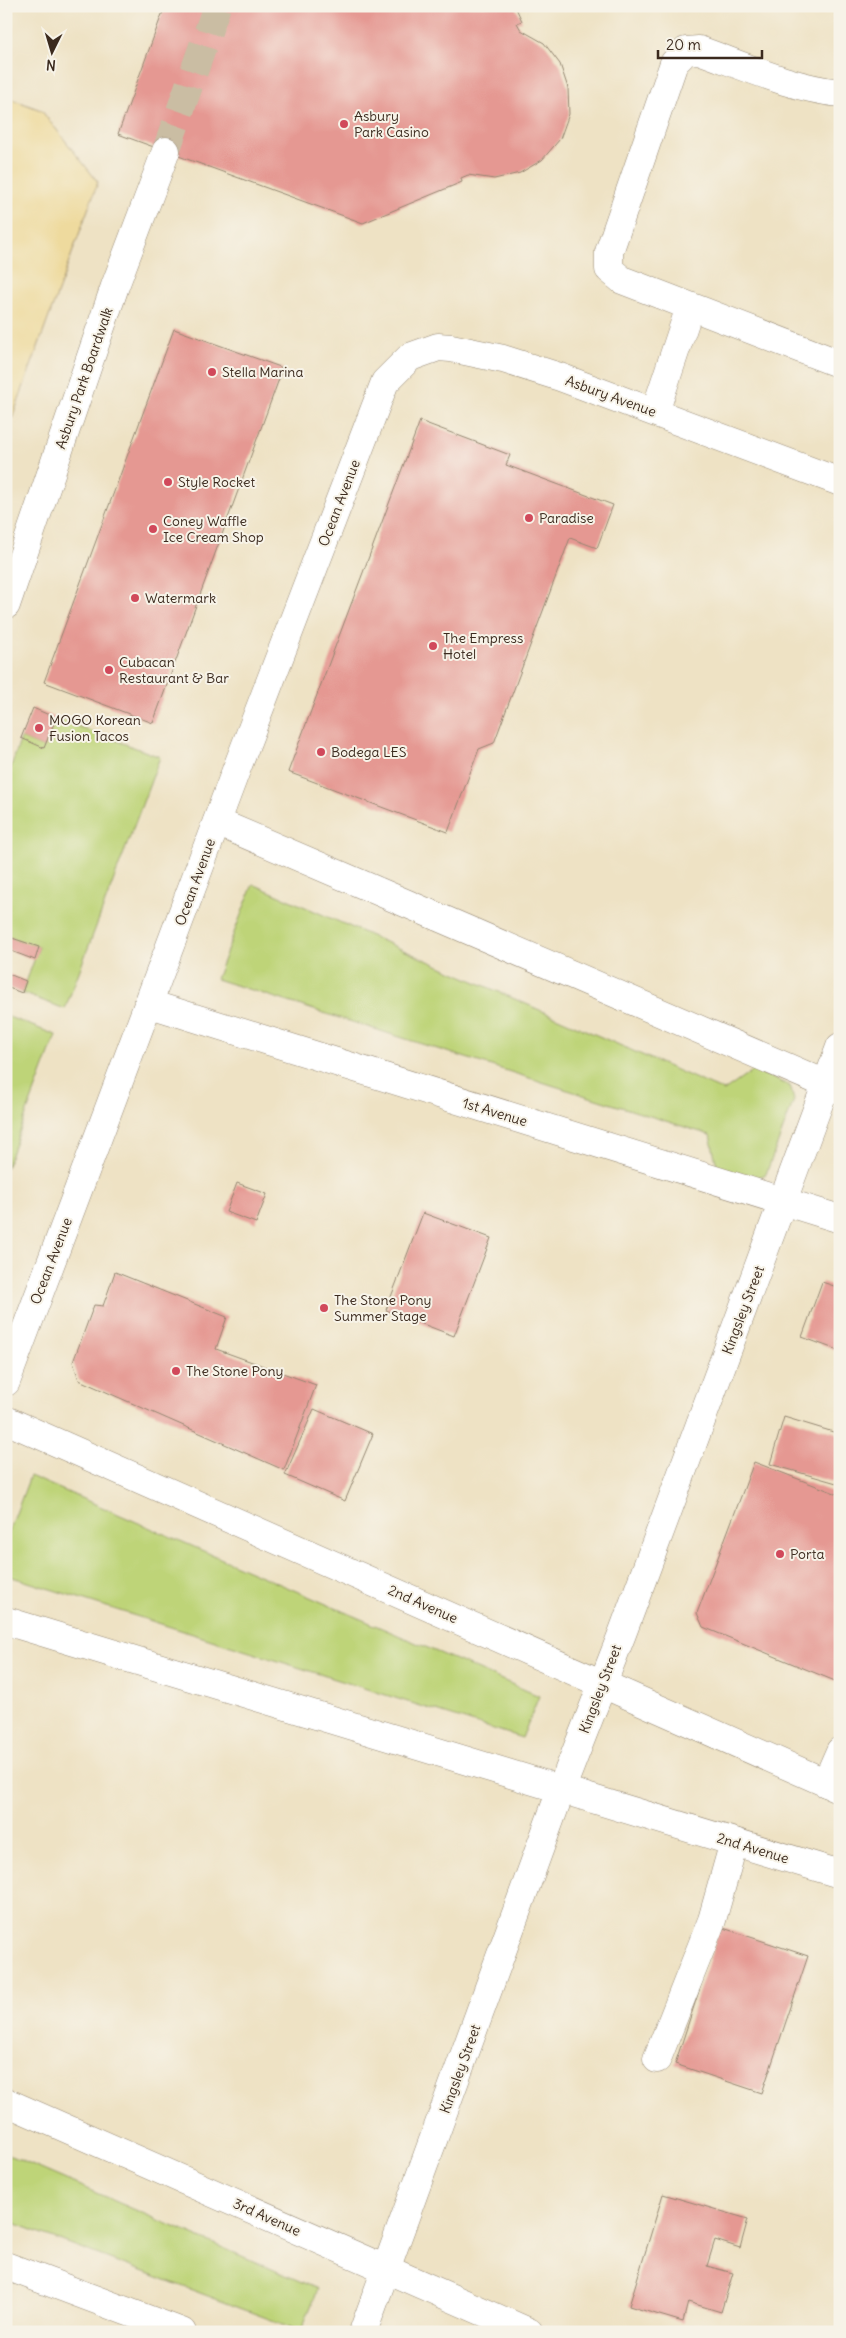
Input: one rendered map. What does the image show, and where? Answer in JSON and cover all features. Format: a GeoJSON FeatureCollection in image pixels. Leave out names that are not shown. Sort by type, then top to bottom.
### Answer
{"type":"FeatureCollection","features":[{"type":"Feature","properties":{"kind":"street"},"geometry":{"type":"LineString","coordinates":[[840,92],[823,91],[698,50],[686,51],[674,63],[609,252],[609,269],[622,280],[690,308],[840,364]]}},
{"type":"Feature","properties":{"kind":"street","name":"Asbury Park Boardwalk"},"geometry":{"type":"LineString","coordinates":[[6,605],[115,286],[166,151]]}},
{"type":"Feature","properties":{"kind":"street"},"geometry":{"type":"LineString","coordinates":[[654,412],[690,308]]}},
{"type":"Feature","properties":{"kind":"street","name":"Asbury Avenue"},"geometry":{"type":"LineString","coordinates":[[385,382],[410,358],[438,347],[503,359],[654,412],[840,482]]}},
{"type":"Feature","properties":{"kind":"street","name":"Ocean Avenue"},"geometry":{"type":"LineString","coordinates":[[6,1382],[385,382]]}},
{"type":"Feature","properties":{"kind":"street"},"geometry":{"type":"LineString","coordinates":[[217,822],[833,1087]]}},
{"type":"Feature","properties":{"kind":"street","name":"1st Avenue"},"geometry":{"type":"LineString","coordinates":[[150,1004],[840,1219]]}},
{"type":"Feature","properties":{"kind":"street","name":"Kingsley Street"},"geometry":{"type":"LineString","coordinates":[[363,2332],[561,1790],[783,1201],[833,1087],[840,1047]]}},
{"type":"Feature","properties":{"kind":"street","name":"2nd Avenue"},"geometry":{"type":"LineString","coordinates":[[6,1420],[833,1786]]}},
{"type":"Feature","properties":{"kind":"street","name":"2nd Avenue"},"geometry":{"type":"LineString","coordinates":[[6,1621],[840,1874]]}},
{"type":"Feature","properties":{"kind":"street"},"geometry":{"type":"LineString","coordinates":[[833,1786],[840,1751]]}},
{"type":"Feature","properties":{"kind":"street"},"geometry":{"type":"LineString","coordinates":[[657,2059],[712,1920],[734,1842]]}},
{"type":"Feature","properties":{"kind":"street","name":"3rd Avenue"},"geometry":{"type":"LineString","coordinates":[[6,2102],[529,2332]]}},
{"type":"Feature","properties":{"kind":"street"},"geometry":{"type":"LineString","coordinates":[[6,2266],[182,2332]]}},
{"type":"Feature","properties":{"kind":"green space"},"geometry":{"type":"Polygon","coordinates":[[[56,718],[160,757],[65,1009],[22,993],[39,947],[6,936],[6,781],[21,738],[44,748],[56,718]]]}},
{"type":"Feature","properties":{"kind":"green space"},"geometry":{"type":"Polygon","coordinates":[[[253,884],[724,1091],[754,1070],[790,1086],[794,1100],[766,1174],[755,1179],[717,1166],[710,1135],[216,979],[253,884]]]}},
{"type":"Feature","properties":{"kind":"green space"},"geometry":{"type":"Polygon","coordinates":[[[6,1016],[56,1035],[6,1168],[6,1016]]]}},
{"type":"Feature","properties":{"kind":"green space"},"geometry":{"type":"Polygon","coordinates":[[[30,1476],[539,1696],[522,1738],[6,1575],[6,1540],[30,1476]]]}},
{"type":"Feature","properties":{"kind":"green space"},"geometry":{"type":"Polygon","coordinates":[[[6,2154],[318,2289],[301,2331],[6,2220],[6,2154]]]}},
{"type":"Feature","properties":{"kind":"sand"},"geometry":{"type":"Polygon","coordinates":[[[6,97],[41,110],[98,182],[6,435],[6,97]]]}},
{"type":"Feature","properties":{"kind":"building","name":"Asbury Park Casino"},"geometry":{"type":"Polygon","coordinates":[[[165,6],[515,6],[522,21],[517,23],[521,30],[544,43],[560,64],[568,88],[569,114],[560,139],[542,160],[520,173],[494,179],[468,175],[461,178],[462,182],[363,223],[118,134],[165,6]]]}},
{"type":"Feature","properties":{"kind":"building"},"geometry":{"type":"Polygon","coordinates":[[[174,329],[283,368],[153,723],[44,682],[174,329]]]}},
{"type":"Feature","properties":{"kind":"building","name":"The Empress Hotel"},"geometry":{"type":"Polygon","coordinates":[[[420,421],[510,455],[506,465],[613,505],[597,548],[570,538],[494,743],[479,749],[448,832],[288,772],[420,421]]]}},
{"type":"Feature","properties":{"kind":"building","name":"MOGO Korean Fusion Tacos"},"geometry":{"type":"Polygon","coordinates":[[[33,708],[56,718],[44,748],[21,738],[33,708]]]}},
{"type":"Feature","properties":{"kind":"building"},"geometry":{"type":"Polygon","coordinates":[[[6,936],[39,947],[35,960],[6,949],[6,936]]]}},
{"type":"Feature","properties":{"kind":"building"},"geometry":{"type":"Polygon","coordinates":[[[6,973],[26,981],[22,993],[6,987],[6,973]]]}},
{"type":"Feature","properties":{"kind":"building"},"geometry":{"type":"Polygon","coordinates":[[[237,1183],[267,1194],[256,1223],[226,1212],[237,1183]]]}},
{"type":"Feature","properties":{"kind":"building"},"geometry":{"type":"Polygon","coordinates":[[[423,1213],[491,1238],[454,1336],[386,1310],[423,1213]]]}},
{"type":"Feature","properties":{"kind":"building","name":"The Stone Pony"},"geometry":{"type":"Polygon","coordinates":[[[115,1272],[227,1317],[216,1349],[316,1385],[284,1470],[79,1380],[73,1362],[94,1305],[103,1306],[115,1272]]]}},
{"type":"Feature","properties":{"kind":"building"},"geometry":{"type":"Polygon","coordinates":[[[822,1282],[840,1288],[840,1351],[802,1337],[822,1282]]]}},
{"type":"Feature","properties":{"kind":"building"},"geometry":{"type":"Polygon","coordinates":[[[314,1409],[373,1434],[345,1501],[285,1475],[314,1409]]]}},
{"type":"Feature","properties":{"kind":"building"},"geometry":{"type":"Polygon","coordinates":[[[784,1417],[840,1434],[840,1484],[770,1464],[784,1417]]]}},
{"type":"Feature","properties":{"kind":"building","name":"Porta"},"geometry":{"type":"Polygon","coordinates":[[[754,1462],[840,1495],[840,1667],[835,1681],[703,1627],[697,1613],[754,1462]]]}},
{"type":"Feature","properties":{"kind":"building"},"geometry":{"type":"Polygon","coordinates":[[[720,1927],[808,1956],[762,2093],[675,2064],[720,1927]]]}},
{"type":"Feature","properties":{"kind":"building"},"geometry":{"type":"Polygon","coordinates":[[[663,2194],[748,2219],[740,2248],[715,2240],[707,2266],[733,2273],[721,2312],[688,2302],[683,2322],[629,2306],[663,2194]]]}},
{"type":"Feature","properties":{"kind":"tunnel"},"geometry":{"type":"LineString","coordinates":[[166,151],[217,6]]}},
{"type":"Feature","properties":{"kind":"place","name":"Asbury Park Casino"},"geometry":{"type":"Point","coordinates":[344,124]}},
{"type":"Feature","properties":{"kind":"place","name":"Stella Marina"},"geometry":{"type":"Point","coordinates":[212,372]}},
{"type":"Feature","properties":{"kind":"place","name":"Style Rocket"},"geometry":{"type":"Point","coordinates":[168,482]}},
{"type":"Feature","properties":{"kind":"place","name":"Paradise"},"geometry":{"type":"Point","coordinates":[529,518]}},
{"type":"Feature","properties":{"kind":"place","name":"Coney Waffle Ice Cream Shop"},"geometry":{"type":"Point","coordinates":[153,529]}},
{"type":"Feature","properties":{"kind":"place","name":"Watermark"},"geometry":{"type":"Point","coordinates":[135,598]}},
{"type":"Feature","properties":{"kind":"place","name":"The Empress Hotel"},"geometry":{"type":"Point","coordinates":[433,646]}},
{"type":"Feature","properties":{"kind":"place","name":"Cubacan Restaurant & Bar"},"geometry":{"type":"Point","coordinates":[109,670]}},
{"type":"Feature","properties":{"kind":"place","name":"MOGO Korean Fusion Tacos"},"geometry":{"type":"Point","coordinates":[39,728]}},
{"type":"Feature","properties":{"kind":"place","name":"Bodega LES"},"geometry":{"type":"Point","coordinates":[321,752]}},
{"type":"Feature","properties":{"kind":"place","name":"The Stone Pony Summer Stage"},"geometry":{"type":"Point","coordinates":[324,1308]}},
{"type":"Feature","properties":{"kind":"place","name":"The Stone Pony"},"geometry":{"type":"Point","coordinates":[176,1371]}},
{"type":"Feature","properties":{"kind":"place","name":"Porta"},"geometry":{"type":"Point","coordinates":[780,1554]}}]}
